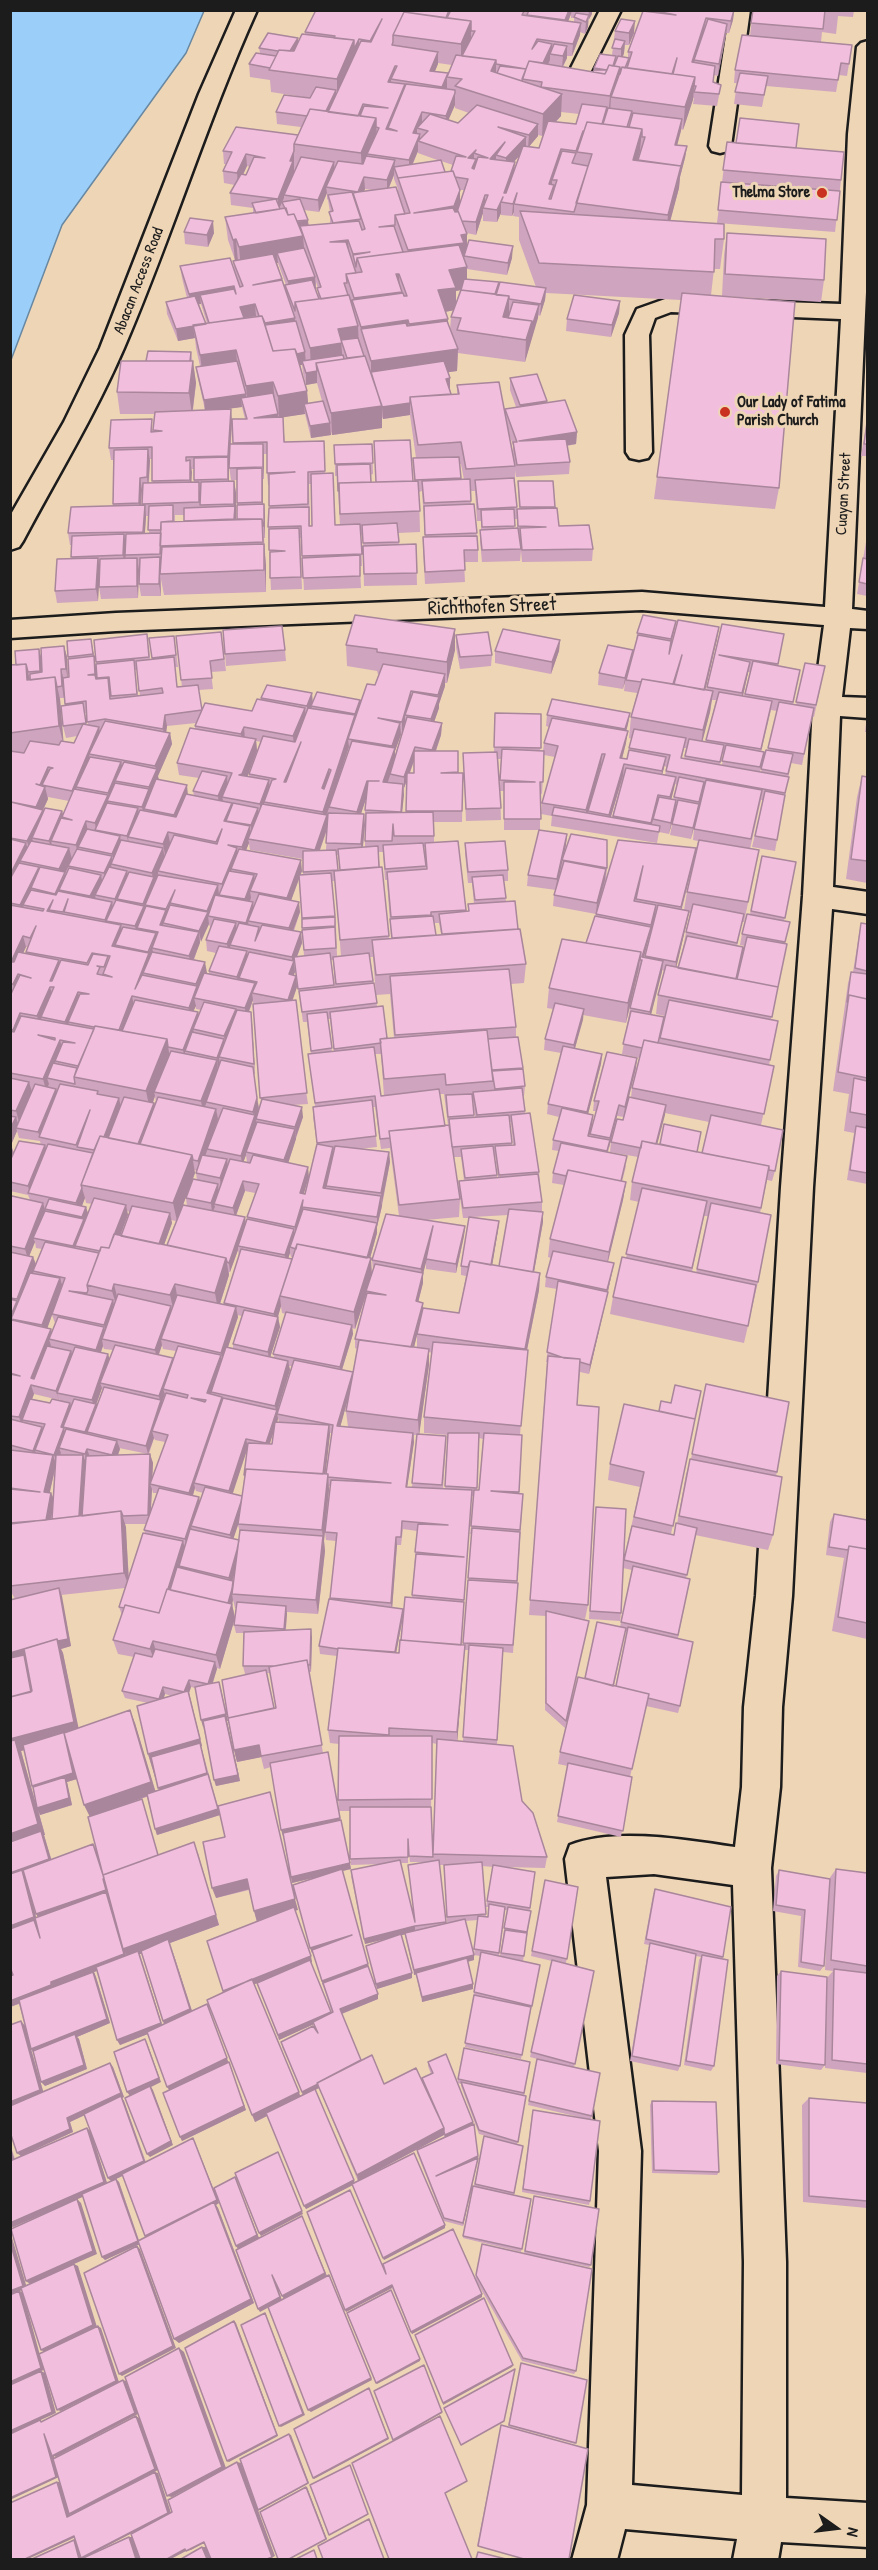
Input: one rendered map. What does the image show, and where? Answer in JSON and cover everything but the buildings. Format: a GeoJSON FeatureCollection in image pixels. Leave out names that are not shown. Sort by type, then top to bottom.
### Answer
{"type":"FeatureCollection","features":[{"type":"Feature","properties":{"kind":"street","name":"Abacan Access Road"},"geometry":{"type":"LineString","coordinates":[[10,541],[65,443],[111,351],[146,267],[198,124],[247,10]]}},
{"type":"Feature","properties":{"kind":"street"},"geometry":{"type":"LineString","coordinates":[[578,76],[611,10]]}},
{"type":"Feature","properties":{"kind":"street"},"geometry":{"type":"LineString","coordinates":[[720,146],[740,10]]}},
{"type":"Feature","properties":{"kind":"street","name":"Cuayan Street"},"geometry":{"type":"LineString","coordinates":[[760,2539],[765,2262],[752,1868],[761,1787],[763,1707],[774,1596],[797,1187],[818,896],[827,706],[853,619],[858,387],[853,312],[862,226],[859,134],[865,91],[867,47]]}},
{"type":"Feature","properties":{"kind":"street"},"geometry":{"type":"LineString","coordinates":[[639,452],[637,335],[645,314],[668,305],[853,312]]}},
{"type":"Feature","properties":{"kind":"street","name":"Richthofen Street"},"geometry":{"type":"LineString","coordinates":[[10,629],[116,622],[642,601],[853,619]]}},
{"type":"Feature","properties":{"kind":"street"},"geometry":{"type":"LineString","coordinates":[[827,706],[867,708]]}},
{"type":"Feature","properties":{"kind":"street"},"geometry":{"type":"LineString","coordinates":[[818,896],[867,903]]}},
{"type":"Feature","properties":{"kind":"street"},"geometry":{"type":"LineString","coordinates":[[594,2559],[609,2505],[620,2151],[584,1859],[654,1855],[752,1868]]}},
{"type":"Feature","properties":{"kind":"street"},"geometry":{"type":"LineString","coordinates":[[609,2505],[760,2539],[867,2525]]}},
{"type":"Feature","properties":{"kind":"water"},"geometry":{"type":"Polygon","coordinates":[[[11,10],[204,11],[186,53],[62,225],[11,360],[11,10]]]}},
{"type":"Feature","properties":{"kind":"place","name":"Thelma Store"},"geometry":{"type":"Point","coordinates":[822,193]}},
{"type":"Feature","properties":{"kind":"place","name":"Our Lady of Fatima Parish Church"},"geometry":{"type":"Point","coordinates":[725,412]}}]}
